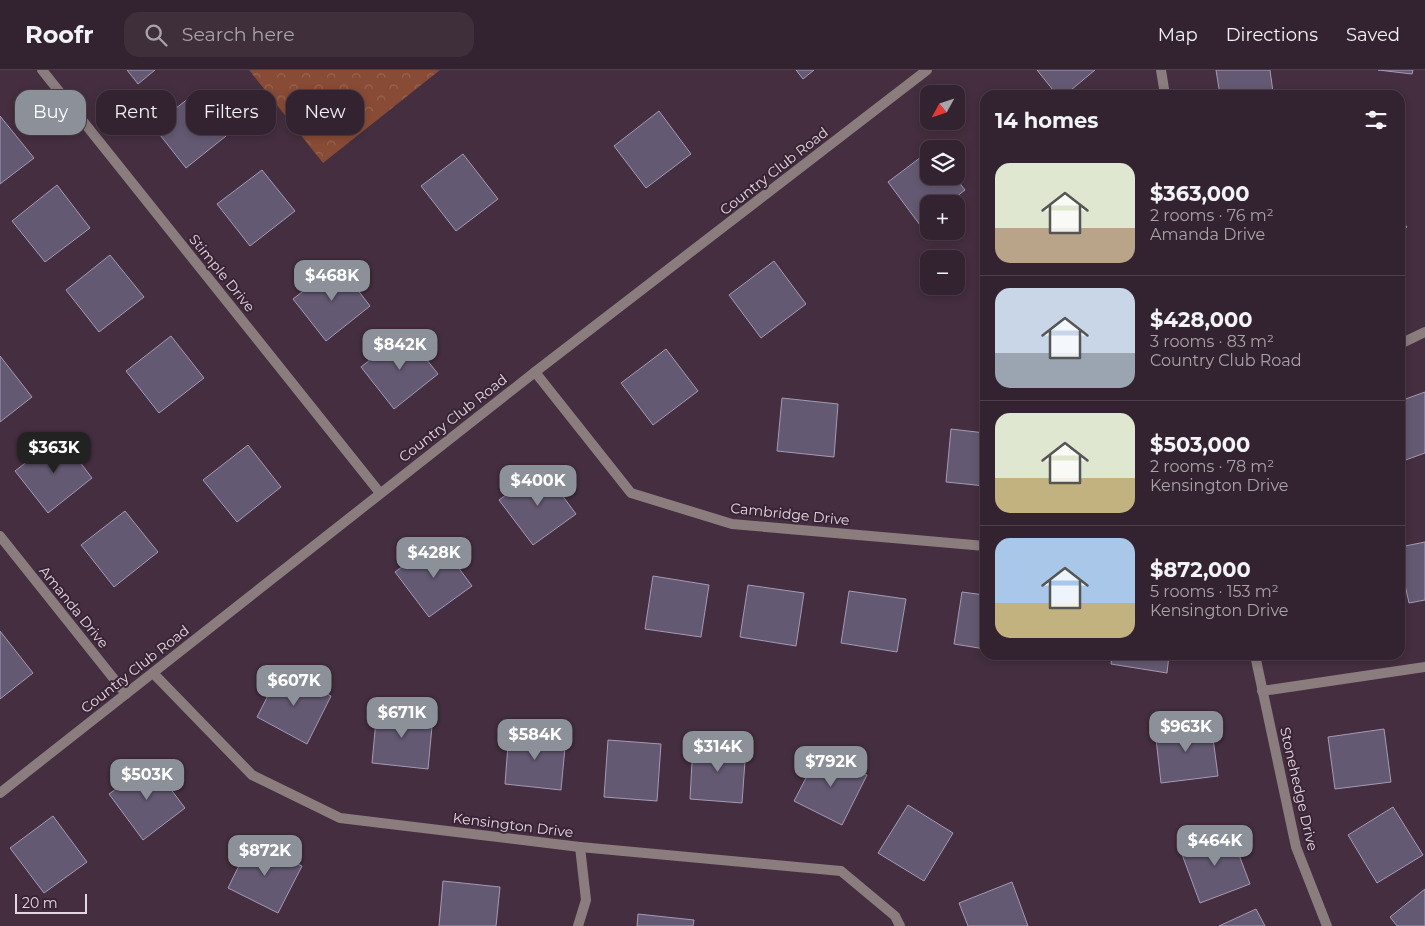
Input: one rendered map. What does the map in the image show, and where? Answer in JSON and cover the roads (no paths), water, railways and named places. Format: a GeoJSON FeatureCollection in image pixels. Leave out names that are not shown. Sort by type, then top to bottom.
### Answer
{"type":"FeatureCollection","features":[{"type":"Feature","properties":{"kind":"street","name":"Stimple Drive"},"geometry":{"type":"LineString","coordinates":[[42,70],[380,493]]}},
{"type":"Feature","properties":{"kind":"street","name":"Country Club Road"},"geometry":{"type":"LineString","coordinates":[[0,793],[535,372],[927,70]]}},
{"type":"Feature","properties":{"kind":"street"},"geometry":{"type":"LineString","coordinates":[[1161,70],[1164,90]]}},
{"type":"Feature","properties":{"kind":"street"},"geometry":{"type":"LineString","coordinates":[[1405,342],[1425,332]]}},
{"type":"Feature","properties":{"kind":"street","name":"Cambridge Drive"},"geometry":{"type":"LineString","coordinates":[[535,372],[630,493],[732,524],[980,546]]}},
{"type":"Feature","properties":{"kind":"street","name":"Amanda Drive"},"geometry":{"type":"LineString","coordinates":[[0,536],[126,694]]}},
{"type":"Feature","properties":{"kind":"street","name":"Stonehedge Drive"},"geometry":{"type":"LineString","coordinates":[[1256,660],[1296,847],[1327,926]]}},
{"type":"Feature","properties":{"kind":"street"},"geometry":{"type":"LineString","coordinates":[[1262,691],[1425,667]]}},
{"type":"Feature","properties":{"kind":"street","name":"Kensington Drive"},"geometry":{"type":"LineString","coordinates":[[153,673],[252,775],[340,818],[580,847],[841,871],[895,916],[900,926]]}},
{"type":"Feature","properties":{"kind":"street"},"geometry":{"type":"LineString","coordinates":[[578,926],[586,900],[580,847]]}}]}
